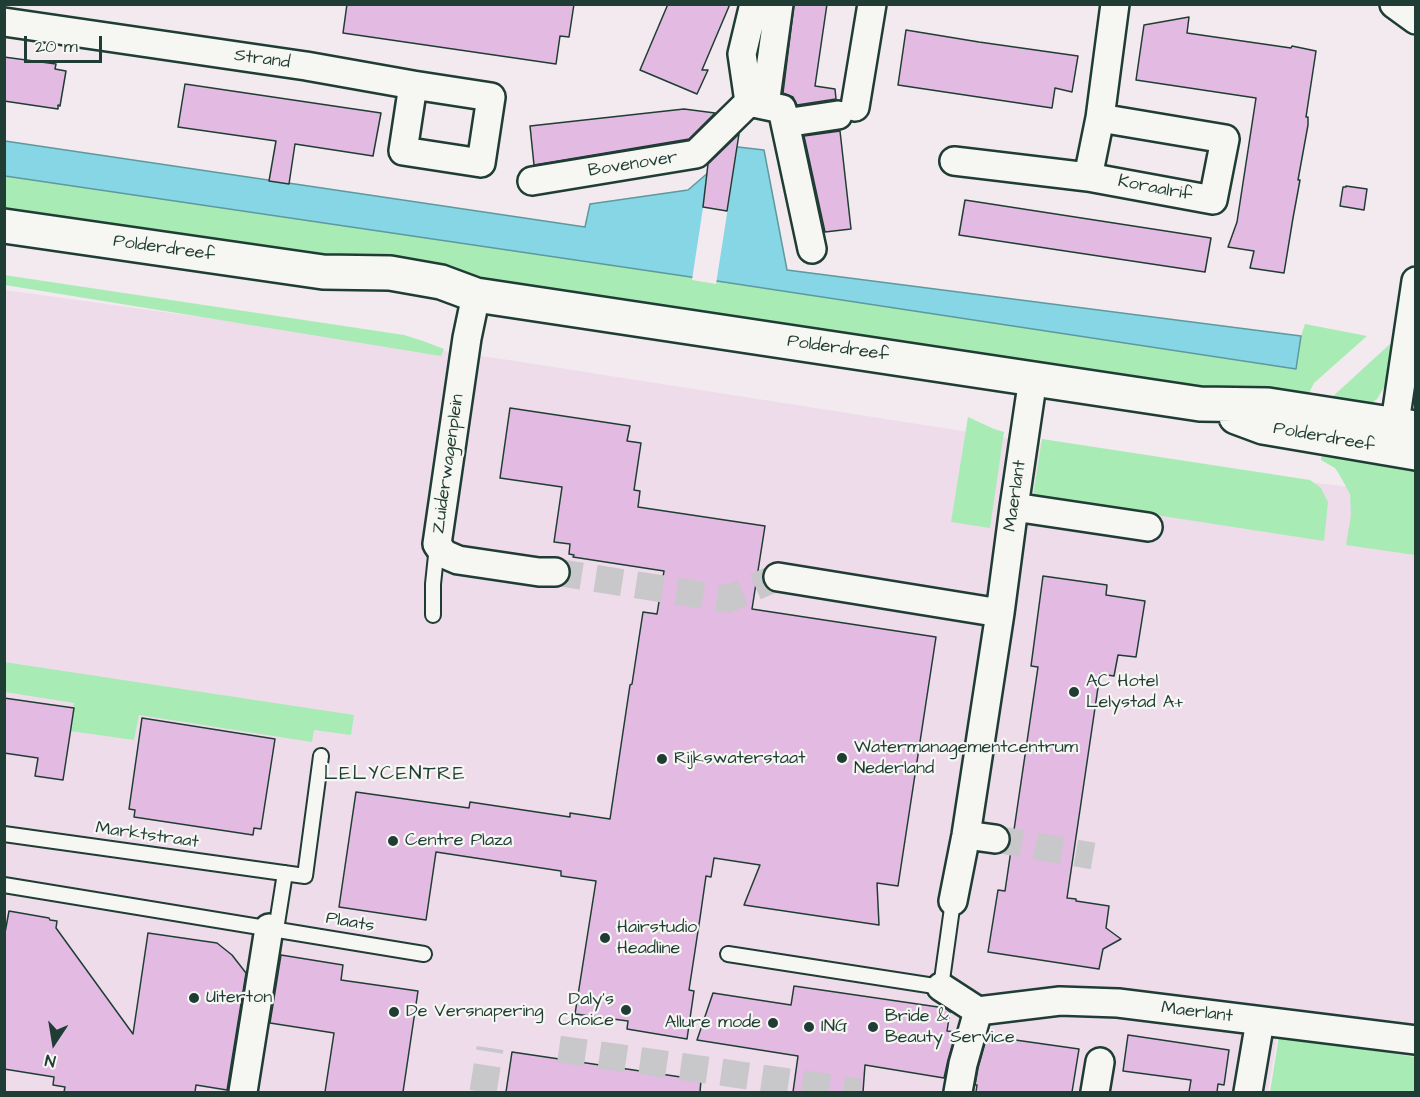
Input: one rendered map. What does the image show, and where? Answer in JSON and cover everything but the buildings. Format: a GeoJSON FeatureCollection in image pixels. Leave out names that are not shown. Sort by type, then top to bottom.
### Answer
{"type":"FeatureCollection","features":[{"type":"Feature","properties":{"kind":"street"},"geometry":{"type":"LineString","coordinates":[[754,4],[742,54],[766,110],[812,249]]}},
{"type":"Feature","properties":{"kind":"street"},"geometry":{"type":"LineString","coordinates":[[766,110],[779,4]]}},
{"type":"Feature","properties":{"kind":"street"},"geometry":{"type":"LineString","coordinates":[[766,110],[847,111],[872,4]]}},
{"type":"Feature","properties":{"kind":"street"},"geometry":{"type":"LineString","coordinates":[[1088,177],[1100,118],[1115,4]]}},
{"type":"Feature","properties":{"kind":"street"},"geometry":{"type":"LineString","coordinates":[[1394,4],[1416,20]]}},
{"type":"Feature","properties":{"kind":"street","name":"Strand"},"geometry":{"type":"LineString","coordinates":[[4,22],[306,66],[413,85]]}},
{"type":"Feature","properties":{"kind":"street","name":"Bovenover"},"geometry":{"type":"LineString","coordinates":[[532,182],[696,154],[766,110]]}},
{"type":"Feature","properties":{"kind":"street","name":"Koraalrif"},"geometry":{"type":"LineString","coordinates":[[954,161],[1088,177],[1213,200],[1225,139],[1100,118]]}},
{"type":"Feature","properties":{"kind":"street","name":"Polderdreef"},"geometry":{"type":"LineString","coordinates":[[4,226],[323,272],[390,273],[441,282],[476,295],[1200,404],[1268,405],[1404,439]]}},
{"type":"Feature","properties":{"kind":"street"},"geometry":{"type":"LineString","coordinates":[[1404,439],[1416,281]]}},
{"type":"Feature","properties":{"kind":"street","name":"Zuiderwagenplein"},"geometry":{"type":"LineString","coordinates":[[476,295],[437,544],[444,554],[458,560],[539,572],[555,572]]}},
{"type":"Feature","properties":{"kind":"street","name":"Maerlant"},"geometry":{"type":"LineString","coordinates":[[953,901],[966,835],[1034,378]]}},
{"type":"Feature","properties":{"kind":"street"},"geometry":{"type":"LineString","coordinates":[[1014,507],[1148,527]]}},
{"type":"Feature","properties":{"kind":"street"},"geometry":{"type":"LineString","coordinates":[[778,577],[1000,613]]}},
{"type":"Feature","properties":{"kind":"street"},"geometry":{"type":"LineString","coordinates":[[966,835],[994,839]]}},
{"type":"Feature","properties":{"kind":"street"},"geometry":{"type":"LineString","coordinates":[[243,1092],[272,929]]}},
{"type":"Feature","properties":{"kind":"street"},"geometry":{"type":"LineString","coordinates":[[942,987],[978,1011],[963,1064],[958,1092]]}},
{"type":"Feature","properties":{"kind":"street","name":"Maerlant"},"geometry":{"type":"LineString","coordinates":[[978,1011],[1060,1001],[1118,1003],[1416,1040]]}},
{"type":"Feature","properties":{"kind":"street"},"geometry":{"type":"LineString","coordinates":[[1248,1092],[1260,1021]]}},
{"type":"Feature","properties":{"kind":"street"},"geometry":{"type":"LineString","coordinates":[[1095,1092],[1100,1062]]}},
{"type":"Feature","properties":{"kind":"lane"},"geometry":{"type":"LineString","coordinates":[[433,615],[437,544]]}},
{"type":"Feature","properties":{"kind":"lane"},"geometry":{"type":"LineString","coordinates":[[4,885],[272,929],[285,873],[305,876],[321,756]]}},
{"type":"Feature","properties":{"kind":"lane","name":"Marktstraat"},"geometry":{"type":"LineString","coordinates":[[4,834],[285,873]]}},
{"type":"Feature","properties":{"kind":"lane","name":"Maerlant"},"geometry":{"type":"LineString","coordinates":[[942,987],[953,901]]}},
{"type":"Feature","properties":{"kind":"lane","name":"Plaats"},"geometry":{"type":"LineString","coordinates":[[272,929],[424,954]]}},
{"type":"Feature","properties":{"kind":"lane"},"geometry":{"type":"LineString","coordinates":[[728,954],[942,987]]}},
{"type":"Feature","properties":{"kind":"shaded area"},"geometry":{"type":"Polygon","coordinates":[[[5,290],[502,359],[1212,470],[1415,495],[1415,1056],[1278,1033],[1268,1092],[5,1092],[5,290]]]}},
{"type":"Feature","properties":{"kind":"green space"},"geometry":{"type":"Polygon","coordinates":[[[5,176],[1295,369],[1305,324],[1367,336],[1314,383],[1307,405],[5,209],[5,176]]]}},
{"type":"Feature","properties":{"kind":"green space"},"geometry":{"type":"Polygon","coordinates":[[[4,275],[404,335],[444,349],[441,356],[5,285],[4,275]]]}},
{"type":"Feature","properties":{"kind":"green space"},"geometry":{"type":"Polygon","coordinates":[[[1390,344],[1392,346],[1386,384],[1377,399],[1367,407],[1331,398],[1390,344]]]}},
{"type":"Feature","properties":{"kind":"green space"},"geometry":{"type":"Polygon","coordinates":[[[968,417],[1004,432],[990,528],[951,522],[968,417]]]}},
{"type":"Feature","properties":{"kind":"green space"},"geometry":{"type":"Polygon","coordinates":[[[1042,439],[1310,480],[1321,488],[1328,502],[1324,541],[1033,496],[1042,439]]]}},
{"type":"Feature","properties":{"kind":"green space"},"geometry":{"type":"Polygon","coordinates":[[[1323,445],[1415,459],[1415,555],[1346,545],[1351,515],[1350,494],[1335,468],[1321,460],[1323,445]]]}},
{"type":"Feature","properties":{"kind":"green space"},"geometry":{"type":"Polygon","coordinates":[[[4,662],[354,715],[351,735],[314,730],[312,742],[139,715],[134,740],[70,731],[74,703],[5,692],[4,662]]]}},
{"type":"Feature","properties":{"kind":"green space"},"geometry":{"type":"Polygon","coordinates":[[[1279,1036],[1415,1057],[1415,1092],[1270,1092],[1279,1036]]]}},
{"type":"Feature","properties":{"kind":"water"},"geometry":{"type":"Polygon","coordinates":[[[5,141],[585,227],[590,204],[688,190],[738,147],[764,150],[787,270],[1301,336],[1296,369],[5,176],[5,141]]]}},
{"type":"Feature","properties":{"kind":"pier"},"geometry":{"type":"Polygon","coordinates":[[[738,144],[716,284],[692,280],[709,168],[738,144]]]}},
{"type":"Feature","properties":{"kind":"tunnel"},"geometry":{"type":"LineString","coordinates":[[555,572],[727,599],[778,577]]}},
{"type":"Feature","properties":{"kind":"tunnel"},"geometry":{"type":"LineString","coordinates":[[995,839],[1093,856]]}},
{"type":"Feature","properties":{"kind":"tunnel"},"geometry":{"type":"LineString","coordinates":[[483,1092],[490,1048]]}},
{"type":"Feature","properties":{"kind":"tunnel"},"geometry":{"type":"LineString","coordinates":[[559,1049],[860,1092]]}},
{"type":"Feature","properties":{"kind":"place","name":"AC Hotel Lelystad A+"},"geometry":{"type":"Point","coordinates":[1074,692]}},
{"type":"Feature","properties":{"kind":"place","name":"Watermanagementcentrum Nederland"},"geometry":{"type":"Point","coordinates":[842,758]}},
{"type":"Feature","properties":{"kind":"place","name":"Rijkswaterstaat"},"geometry":{"type":"Point","coordinates":[662,759]}},
{"type":"Feature","properties":{"kind":"place","name":"Centre Plaza"},"geometry":{"type":"Point","coordinates":[393,841]}},
{"type":"Feature","properties":{"kind":"place","name":"Hairstudio Headline"},"geometry":{"type":"Point","coordinates":[605,938]}},
{"type":"Feature","properties":{"kind":"place","name":"Uiterton"},"geometry":{"type":"Point","coordinates":[194,998]}},
{"type":"Feature","properties":{"kind":"place","name":"Daly's Choice"},"geometry":{"type":"Point","coordinates":[626,1010]}},
{"type":"Feature","properties":{"kind":"place","name":"De Versnapering"},"geometry":{"type":"Point","coordinates":[394,1012]}},
{"type":"Feature","properties":{"kind":"place","name":"Allure mode"},"geometry":{"type":"Point","coordinates":[773,1023]}},
{"type":"Feature","properties":{"kind":"place","name":"ING"},"geometry":{"type":"Point","coordinates":[809,1027]}},
{"type":"Feature","properties":{"kind":"place","name":"Bride & Beauty Service"},"geometry":{"type":"Point","coordinates":[873,1027]}},
{"type":"Feature","properties":{"kind":"district","name":"LELYCENTRE"},"geometry":{"type":"Point","coordinates":[395,775]}}]}
